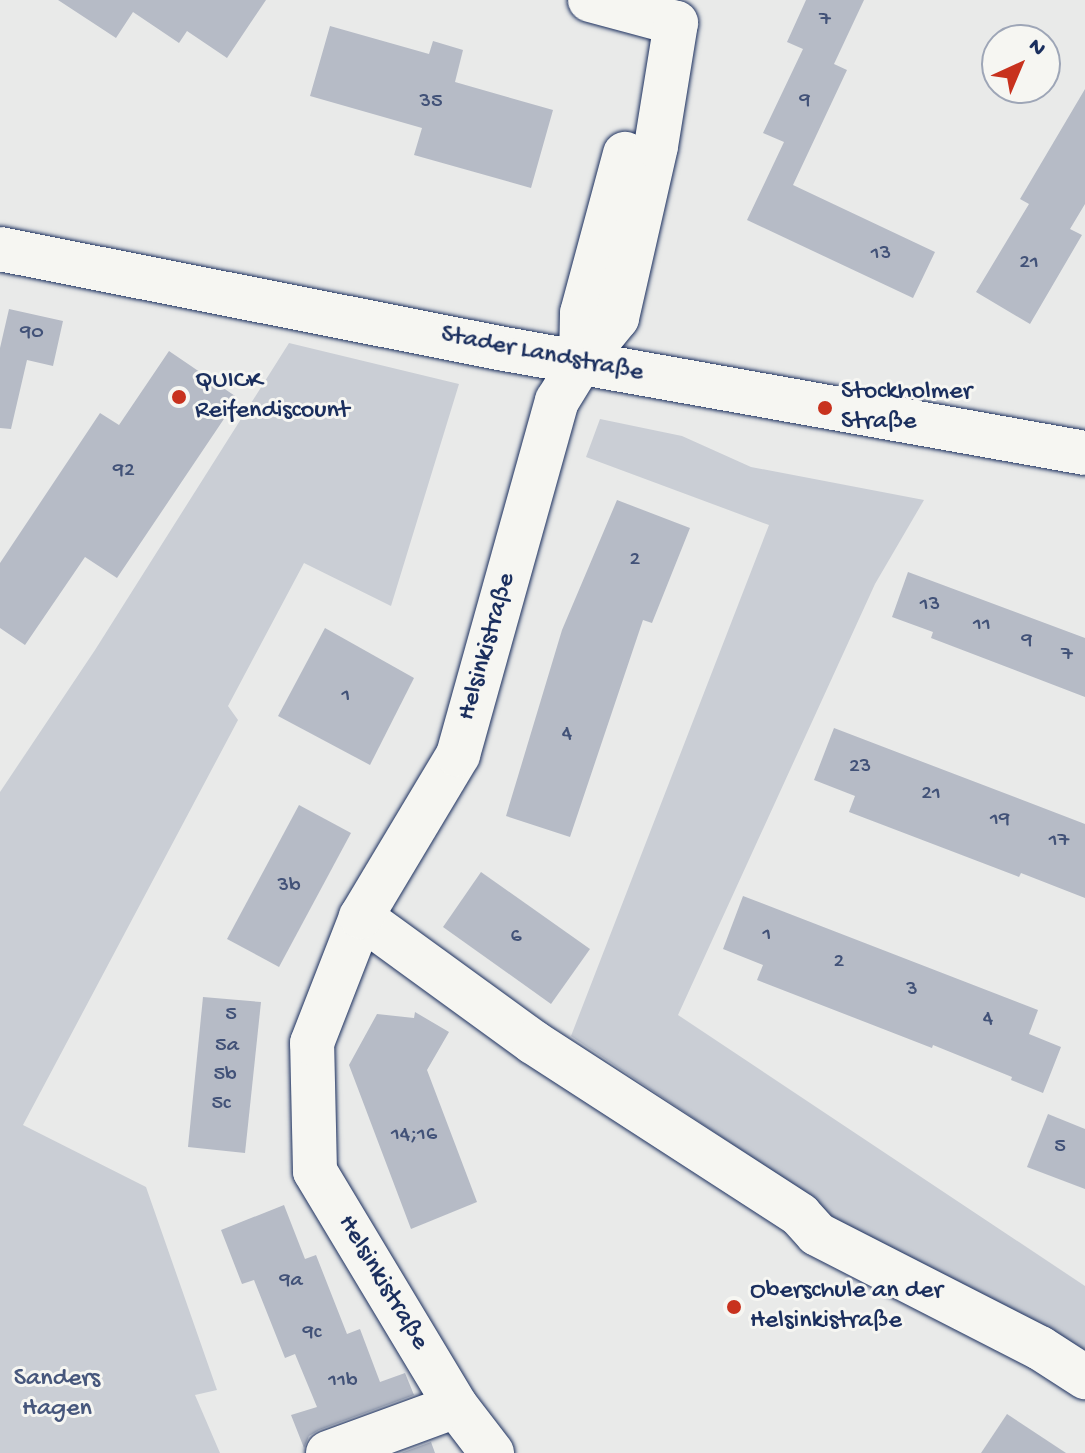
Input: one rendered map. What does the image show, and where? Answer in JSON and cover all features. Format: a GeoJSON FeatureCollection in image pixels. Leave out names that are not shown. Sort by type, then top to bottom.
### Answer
{"type":"FeatureCollection","features":[{"type":"Feature","properties":{"kind":"street"},"geometry":{"type":"LineString","coordinates":[[581,362],[617,318],[656,146],[679,12],[590,0]]}},
{"type":"Feature","properties":{"kind":"street","name":"Stader Landstraße"},"geometry":{"type":"LineString","coordinates":[[0,249],[581,362],[1085,453]]}},
{"type":"Feature","properties":{"kind":"street","name":"Helsinkistraße"},"geometry":{"type":"LineString","coordinates":[[492,1453],[456,1406],[315,1171],[312,1043],[361,917],[458,755],[557,401],[581,362]]}},
{"type":"Feature","properties":{"kind":"street"},"geometry":{"type":"LineString","coordinates":[[361,917],[533,1042],[800,1215],[817,1234],[1040,1348],[1085,1377]]}},
{"type":"Feature","properties":{"kind":"street"},"geometry":{"type":"LineString","coordinates":[[328,1453],[456,1406]]}},
{"type":"Feature","properties":{"kind":"green space","name":"Sanders Hagen"},"geometry":{"type":"Polygon","coordinates":[[[289,343],[459,384],[391,606],[304,563],[228,706],[238,720],[23,1125],[146,1187],[217,1390],[195,1395],[220,1453],[0,1453],[0,792],[95,650],[289,343]]]}},
{"type":"Feature","properties":{"kind":"green space"},"geometry":{"type":"Polygon","coordinates":[[[600,419],[682,436],[751,467],[924,500],[875,584],[678,1015],[1085,1286],[1085,1359],[819,1220],[816,1200],[571,1036],[769,525],[586,457],[600,419]]]}},
{"type":"Feature","properties":{"kind":"building"},"geometry":{"type":"Polygon","coordinates":[[[58,0],[266,0],[227,58],[187,31],[179,43],[133,12],[116,38],[58,0]]]}},
{"type":"Feature","properties":{"kind":"building"},"geometry":{"type":"Polygon","coordinates":[[[806,0],[864,0],[834,64],[847,70],[793,185],[935,252],[913,298],[747,220],[784,142],[763,133],[803,49],[787,42],[806,0]]]}},
{"type":"Feature","properties":{"kind":"building"},"geometry":{"type":"Polygon","coordinates":[[[330,26],[429,54],[433,41],[463,50],[455,82],[553,110],[531,188],[414,155],[422,128],[310,96],[330,26]]]}},
{"type":"Feature","properties":{"kind":"building"},"geometry":{"type":"Polygon","coordinates":[[[1085,89],[1085,204],[1070,229],[1082,235],[1030,324],[976,292],[1029,204],[1020,199],[1085,89]]]}},
{"type":"Feature","properties":{"kind":"building"},"geometry":{"type":"Polygon","coordinates":[[[9,309],[63,321],[53,366],[27,360],[11,429],[0,428],[0,348],[9,309]]]}},
{"type":"Feature","properties":{"kind":"building"},"geometry":{"type":"Polygon","coordinates":[[[169,351],[238,398],[117,578],[85,557],[25,645],[0,628],[0,563],[100,413],[119,425],[169,351]]]}},
{"type":"Feature","properties":{"kind":"building"},"geometry":{"type":"Polygon","coordinates":[[[617,500],[690,528],[652,623],[643,620],[570,837],[506,816],[562,630],[617,500]]]}},
{"type":"Feature","properties":{"kind":"building"},"geometry":{"type":"Polygon","coordinates":[[[908,572],[1085,638],[1085,697],[931,638],[933,632],[892,617],[908,572]]]}},
{"type":"Feature","properties":{"kind":"building"},"geometry":{"type":"Polygon","coordinates":[[[325,628],[414,678],[370,765],[278,716],[325,628]]]}},
{"type":"Feature","properties":{"kind":"building"},"geometry":{"type":"Polygon","coordinates":[[[834,728],[1085,824],[1085,898],[1021,873],[1019,877],[849,812],[855,796],[814,780],[834,728]]]}},
{"type":"Feature","properties":{"kind":"building"},"geometry":{"type":"Polygon","coordinates":[[[299,805],[351,833],[279,967],[227,939],[299,805]]]}},
{"type":"Feature","properties":{"kind":"building"},"geometry":{"type":"Polygon","coordinates":[[[481,872],[590,949],[551,1004],[443,927],[481,872]]]}},
{"type":"Feature","properties":{"kind":"building"},"geometry":{"type":"Polygon","coordinates":[[[743,896],[1038,1010],[1029,1034],[1061,1047],[1043,1093],[933,1045],[932,1048],[757,980],[763,965],[723,949],[743,896]]]}},
{"type":"Feature","properties":{"kind":"building"},"geometry":{"type":"Polygon","coordinates":[[[203,997],[261,1002],[245,1153],[188,1147],[203,997]]]}},
{"type":"Feature","properties":{"kind":"building"},"geometry":{"type":"Polygon","coordinates":[[[415,1012],[449,1032],[427,1070],[477,1202],[411,1229],[349,1065],[377,1014],[414,1018],[415,1012]]]}},
{"type":"Feature","properties":{"kind":"building"},"geometry":{"type":"Polygon","coordinates":[[[1048,1114],[1085,1129],[1085,1189],[1027,1167],[1048,1114]]]}},
{"type":"Feature","properties":{"kind":"building"},"geometry":{"type":"Polygon","coordinates":[[[284,1205],[305,1259],[316,1255],[347,1334],[360,1329],[380,1382],[405,1373],[414,1395],[319,1430],[309,1436],[304,1448],[291,1415],[317,1407],[295,1354],[285,1358],[254,1280],[242,1284],[221,1230],[284,1205]]]}},
{"type":"Feature","properties":{"kind":"building"},"geometry":{"type":"Polygon","coordinates":[[[1007,1414],[1066,1453],[981,1453],[1007,1414]]]}},
{"type":"Feature","properties":{"kind":"building"},"geometry":{"type":"Polygon","coordinates":[[[431,1442],[435,1453],[401,1453],[431,1442]]]}},
{"type":"Feature","properties":{"kind":"place","name":"QUICK Reifendiscount"},"geometry":{"type":"Point","coordinates":[179,397]}},
{"type":"Feature","properties":{"kind":"place","name":"Stockholmer Straße"},"geometry":{"type":"Point","coordinates":[825,408]}},
{"type":"Feature","properties":{"kind":"place","name":"Oberschule an der Helsinkistraße"},"geometry":{"type":"Point","coordinates":[734,1307]}}]}
